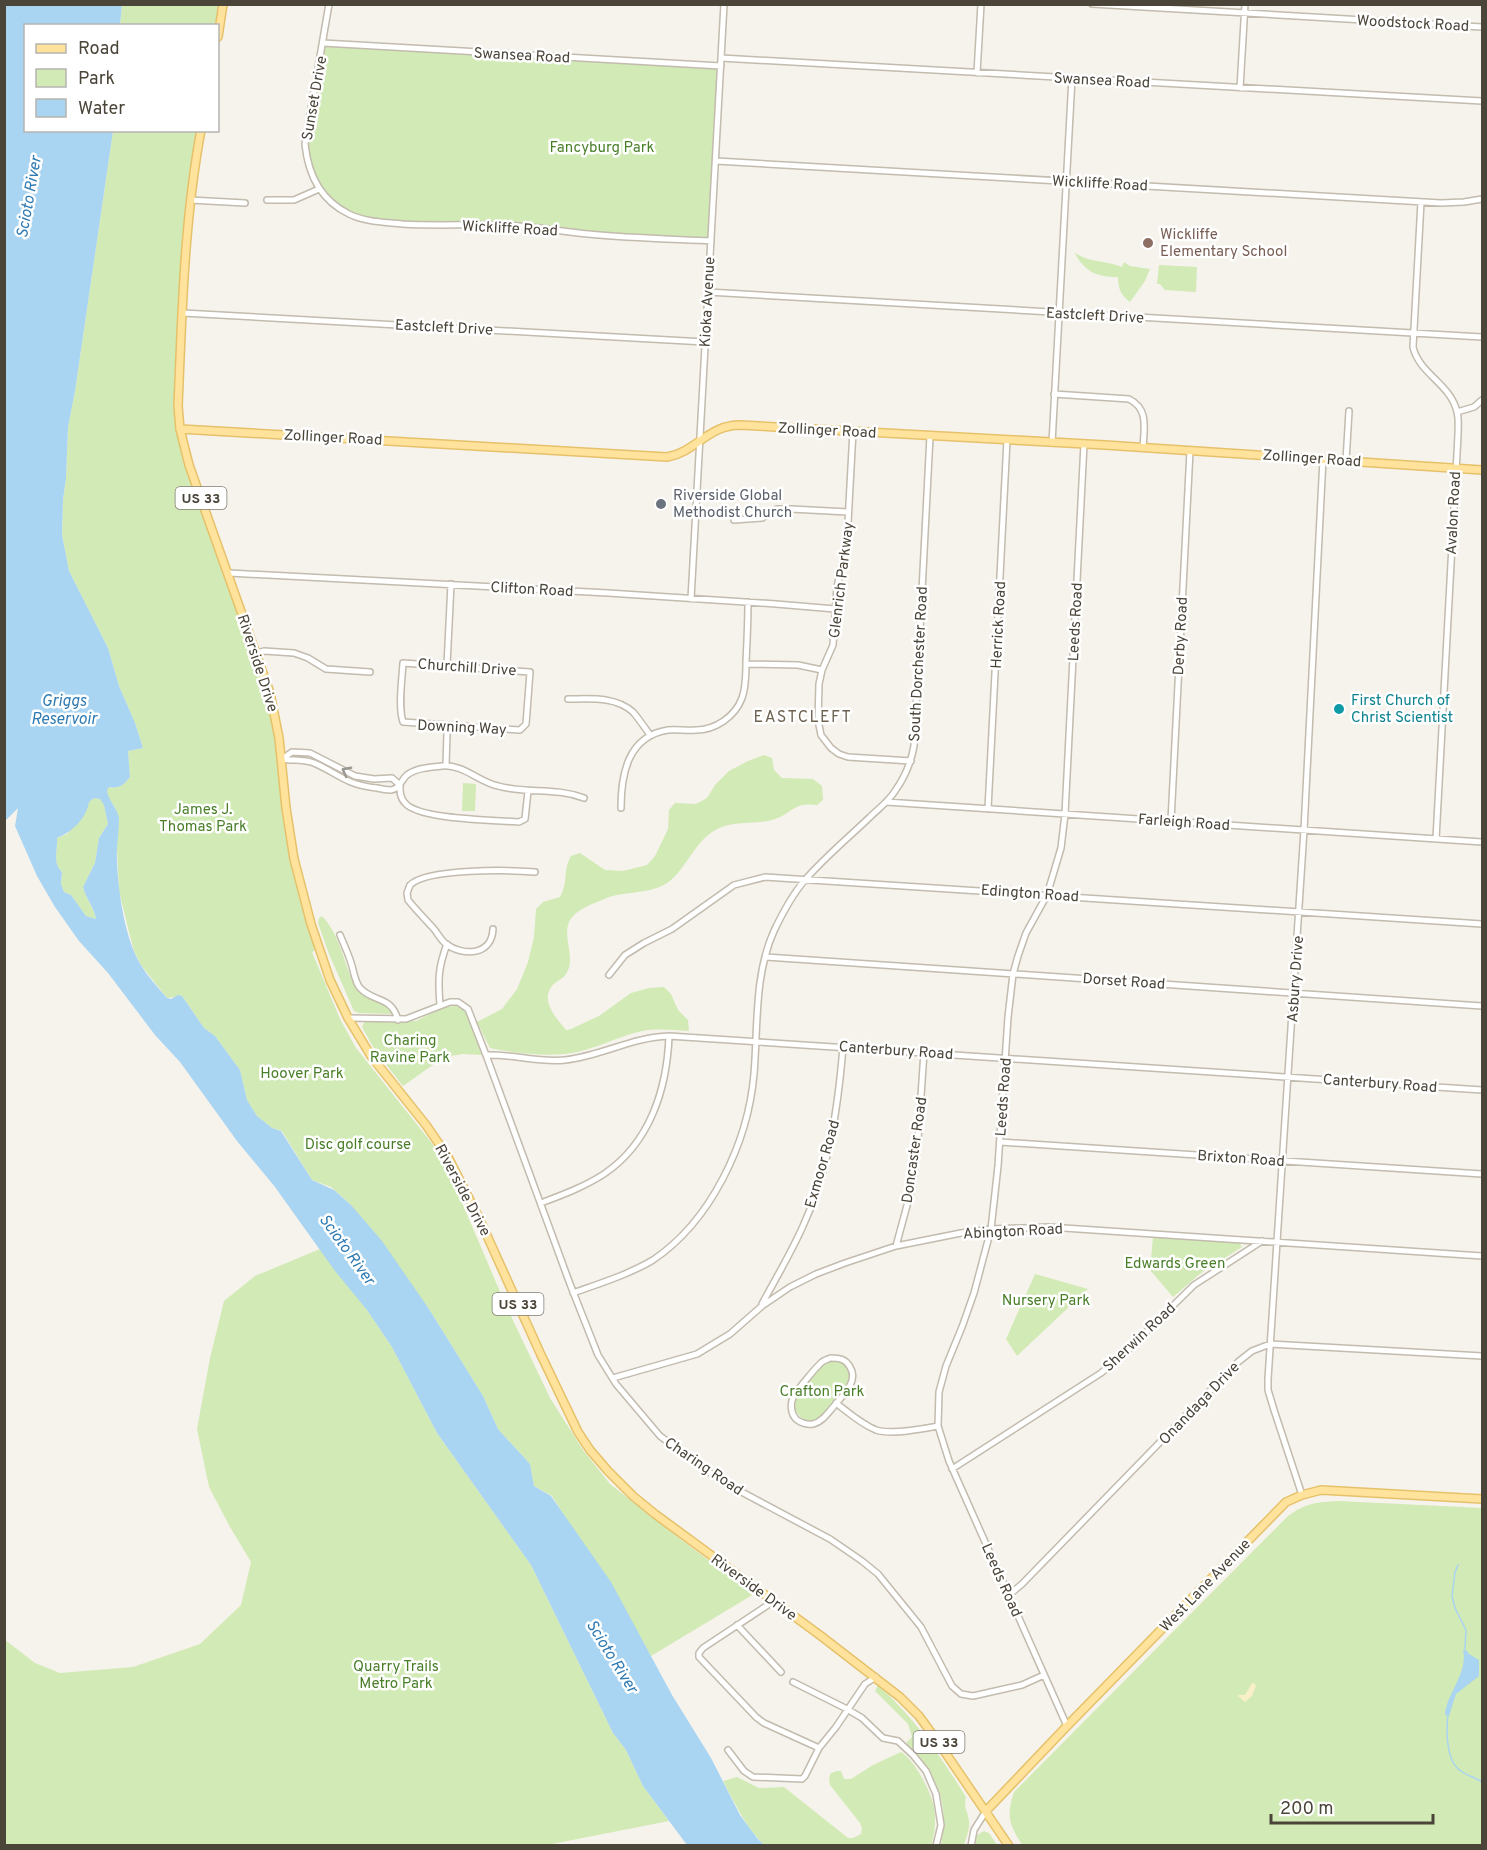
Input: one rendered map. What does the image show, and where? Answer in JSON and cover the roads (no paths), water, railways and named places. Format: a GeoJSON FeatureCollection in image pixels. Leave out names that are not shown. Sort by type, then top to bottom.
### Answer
{"type":"FeatureCollection","features":[{"type":"Feature","properties":{"kind":"main road"},"geometry":{"type":"LineString","coordinates":[[219,30],[223,4]]}},
{"type":"Feature","properties":{"kind":"main road","name":"Riverside Drive"},"geometry":{"type":"LineString","coordinates":[[201,132],[190,200],[178,406],[180,429],[189,465],[265,676],[276,717],[289,833],[300,885],[330,980],[348,1018],[371,1056],[426,1125],[448,1157],[480,1218],[565,1408],[590,1450],[640,1502],[900,1697],[919,1716],[1009,1845]]}},
{"type":"Feature","properties":{"kind":"main road","name":"Zollinger Road"},"geometry":{"type":"LineString","coordinates":[[180,429],[659,457],[682,453],[718,428],[734,425],[1052,442],[1482,470]]}},
{"type":"Feature","properties":{"kind":"main road","name":"West Lane Avenue"},"geometry":{"type":"LineString","coordinates":[[986,1811],[1286,1502],[1302,1494],[1321,1490],[1482,1499]]}},
{"type":"Feature","properties":{"kind":"street","name":"Sunset Drive"},"geometry":{"type":"LineString","coordinates":[[319,189],[310,174],[304,144],[329,4]]}},
{"type":"Feature","properties":{"kind":"street","name":"Kioka Avenue"},"geometry":{"type":"LineString","coordinates":[[691,599],[724,4]]}},
{"type":"Feature","properties":{"kind":"street"},"geometry":{"type":"LineString","coordinates":[[977,73],[981,4]]}},
{"type":"Feature","properties":{"kind":"street","name":"Woodstock Road"},"geometry":{"type":"LineString","coordinates":[[1092,4],[1482,27]]}},
{"type":"Feature","properties":{"kind":"street"},"geometry":{"type":"LineString","coordinates":[[1240,88],[1245,4]]}},
{"type":"Feature","properties":{"kind":"street","name":"Swansea Road"},"geometry":{"type":"LineString","coordinates":[[323,43],[721,66]]}},
{"type":"Feature","properties":{"kind":"street","name":"Swansea Road"},"geometry":{"type":"LineString","coordinates":[[721,58],[1482,101]]}},
{"type":"Feature","properties":{"kind":"street"},"geometry":{"type":"LineString","coordinates":[[1052,442],[1072,78]]}},
{"type":"Feature","properties":{"kind":"street","name":"Wickliffe Road"},"geometry":{"type":"LineString","coordinates":[[716,161],[1420,202],[1453,203],[1482,199]]}},
{"type":"Feature","properties":{"kind":"street"},"geometry":{"type":"LineString","coordinates":[[267,200],[294,200],[319,189]]}},
{"type":"Feature","properties":{"kind":"street","name":"Wickliffe Road"},"geometry":{"type":"LineString","coordinates":[[319,189],[343,211],[364,220],[379,222],[531,226],[588,234],[711,241]]}},
{"type":"Feature","properties":{"kind":"street"},"geometry":{"type":"LineString","coordinates":[[190,200],[245,203]]}},
{"type":"Feature","properties":{"kind":"street"},"geometry":{"type":"LineString","coordinates":[[1420,202],[1413,347],[1417,359],[1446,390],[1457,412],[1474,407],[1482,400]]}},
{"type":"Feature","properties":{"kind":"street","name":"Eastcleft Drive"},"geometry":{"type":"LineString","coordinates":[[708,292],[1482,337]]}},
{"type":"Feature","properties":{"kind":"street","name":"Eastcleft Drive"},"geometry":{"type":"LineString","coordinates":[[183,313],[705,342]]}},
{"type":"Feature","properties":{"kind":"street"},"geometry":{"type":"LineString","coordinates":[[1054,394],[1129,399],[1137,403],[1142,410],[1143,448]]}},
{"type":"Feature","properties":{"kind":"street"},"geometry":{"type":"LineString","coordinates":[[1346,461],[1349,411]]}},
{"type":"Feature","properties":{"kind":"street","name":"Avalon Road"},"geometry":{"type":"LineString","coordinates":[[1436,838],[1457,412]]}},
{"type":"Feature","properties":{"kind":"street","name":"Glenrich Parkway"},"geometry":{"type":"LineString","coordinates":[[853,431],[847,541],[837,587],[833,645],[822,670],[819,684],[818,720],[821,735],[838,754],[848,757],[911,761]]}},
{"type":"Feature","properties":{"kind":"street","name":"South Dorchester Road"},"geometry":{"type":"LineString","coordinates":[[573,1293],[650,1262],[686,1233],[704,1210],[734,1154],[752,1091],[760,987],[773,932],[797,889],[894,794],[908,771],[915,746],[930,436]]}},
{"type":"Feature","properties":{"kind":"street","name":"Herrick Road"},"geometry":{"type":"LineString","coordinates":[[988,809],[1007,440]]}},
{"type":"Feature","properties":{"kind":"street","name":"Leeds Road"},"geometry":{"type":"LineString","coordinates":[[1067,1725],[952,1468],[939,1426],[938,1409],[941,1381],[970,1304],[991,1229],[1013,974],[1026,933],[1047,894],[1061,848],[1065,814],[1084,444]]}},
{"type":"Feature","properties":{"kind":"street","name":"Derby Road"},"geometry":{"type":"LineString","coordinates":[[1171,821],[1190,451]]}},
{"type":"Feature","properties":{"kind":"street","name":"Asbury Drive"},"geometry":{"type":"LineString","coordinates":[[1302,1494],[1269,1390],[1270,1344],[1304,830],[1323,459]]}},
{"type":"Feature","properties":{"kind":"street"},"geometry":{"type":"LineString","coordinates":[[734,520],[762,518],[777,509],[791,508],[848,512]]}},
{"type":"Feature","properties":{"kind":"street","name":"Clifton Road"},"geometry":{"type":"LineString","coordinates":[[229,573],[451,584],[835,609]]}},
{"type":"Feature","properties":{"kind":"street"},"geometry":{"type":"LineString","coordinates":[[447,665],[451,584]]}},
{"type":"Feature","properties":{"kind":"street"},"geometry":{"type":"LineString","coordinates":[[621,808],[622,777],[625,767],[635,749],[650,735],[669,730],[699,730],[717,726],[732,715],[742,699],[746,664],[748,602]]}},
{"type":"Feature","properties":{"kind":"street"},"geometry":{"type":"LineString","coordinates":[[257,653],[264,651],[294,653],[326,669],[370,672]]}},
{"type":"Feature","properties":{"kind":"street","name":"Churchill Drive"},"geometry":{"type":"LineString","coordinates":[[402,720],[403,663],[447,665],[530,672],[527,719],[524,728]]}},
{"type":"Feature","properties":{"kind":"street"},"geometry":{"type":"LineString","coordinates":[[746,664],[798,666],[822,670]]}},
{"type":"Feature","properties":{"kind":"street"},"geometry":{"type":"LineString","coordinates":[[568,699],[601,699],[619,704],[634,713],[650,735]]}},
{"type":"Feature","properties":{"kind":"street","name":"Downing Way"},"geometry":{"type":"LineString","coordinates":[[402,720],[408,723],[448,726],[520,730],[524,728]]}},
{"type":"Feature","properties":{"kind":"street"},"geometry":{"type":"LineString","coordinates":[[446,765],[447,733]]}},
{"type":"Feature","properties":{"kind":"street"},"geometry":{"type":"LineString","coordinates":[[282,759],[292,752],[310,753],[355,776],[374,779],[392,778],[400,785],[400,795],[405,804],[413,809],[440,816],[519,822],[525,819],[528,791]]}},
{"type":"Feature","properties":{"kind":"street"},"geometry":{"type":"LineString","coordinates":[[282,759],[315,764],[343,780],[366,788],[392,790],[400,785],[406,776],[415,771],[446,765],[465,770],[496,786],[528,791],[568,792],[584,798]]}},
{"type":"Feature","properties":{"kind":"street","name":"Farleigh Road"},"geometry":{"type":"LineString","coordinates":[[886,802],[1482,842]]}},
{"type":"Feature","properties":{"kind":"street"},"geometry":{"type":"LineString","coordinates":[[493,929],[490,943],[482,950],[468,952],[447,944],[408,900],[408,888],[413,881],[421,878],[471,871],[535,872]]}},
{"type":"Feature","properties":{"kind":"street","name":"Edington Road"},"geometry":{"type":"LineString","coordinates":[[609,975],[625,955],[672,929],[734,885],[765,877],[1482,924]]}},
{"type":"Feature","properties":{"kind":"street"},"geometry":{"type":"LineString","coordinates":[[340,935],[359,987],[366,993],[390,1004],[396,1010],[398,1020]]}},
{"type":"Feature","properties":{"kind":"street"},"geometry":{"type":"LineString","coordinates":[[440,1005],[439,965],[447,944]]}},
{"type":"Feature","properties":{"kind":"street","name":"Dorset Road"},"geometry":{"type":"LineString","coordinates":[[766,957],[1482,1006]]}},
{"type":"Feature","properties":{"kind":"street"},"geometry":{"type":"LineString","coordinates":[[348,1018],[398,1020],[413,1018],[440,1005],[454,1002],[462,1004],[468,1009],[486,1055]]}},
{"type":"Feature","properties":{"kind":"street"},"geometry":{"type":"LineString","coordinates":[[541,1203],[572,1191],[606,1173],[633,1148],[647,1127],[662,1093],[667,1070],[669,1036]]}},
{"type":"Feature","properties":{"kind":"street","name":"Canterbury Road"},"geometry":{"type":"LineString","coordinates":[[486,1055],[565,1060],[593,1055],[637,1040],[669,1036],[1482,1089]]}},
{"type":"Feature","properties":{"kind":"street","name":"Exmoor Road"},"geometry":{"type":"LineString","coordinates":[[762,1306],[803,1226],[822,1177],[836,1113],[843,1047]]}},
{"type":"Feature","properties":{"kind":"street","name":"Doncaster Road"},"geometry":{"type":"LineString","coordinates":[[896,1246],[912,1187],[918,1140],[924,1052]]}},
{"type":"Feature","properties":{"kind":"street","name":"Charing Road"},"geometry":{"type":"LineString","coordinates":[[486,1055],[598,1355],[613,1378],[660,1436],[721,1481],[830,1539],[878,1574],[921,1627],[952,1686],[961,1694],[973,1696],[1022,1685],[1044,1675]]}},
{"type":"Feature","properties":{"kind":"street","name":"Brixton Road"},"geometry":{"type":"LineString","coordinates":[[1000,1142],[1482,1174]]}},
{"type":"Feature","properties":{"kind":"street","name":"Abington Road"},"geometry":{"type":"LineString","coordinates":[[613,1378],[697,1354],[730,1334],[762,1306],[790,1287],[816,1274],[896,1246],[961,1233],[991,1229],[1049,1227],[1482,1256]]}},
{"type":"Feature","properties":{"kind":"street","name":"Sherwin Road"},"geometry":{"type":"LineString","coordinates":[[952,1468],[1101,1373],[1127,1352],[1194,1285],[1263,1241]]}},
{"type":"Feature","properties":{"kind":"street"},"geometry":{"type":"LineString","coordinates":[[1270,1344],[1482,1356]]}},
{"type":"Feature","properties":{"kind":"street","name":"Onandaga Drive"},"geometry":{"type":"LineString","coordinates":[[1009,1595],[1238,1362],[1252,1351],[1270,1344]]}},
{"type":"Feature","properties":{"kind":"street"},"geometry":{"type":"LineString","coordinates":[[831,1358],[840,1358],[848,1362],[852,1370],[853,1379],[836,1403],[822,1420],[814,1424],[805,1424],[797,1420],[792,1413],[793,1397],[815,1370],[831,1358]]}},
{"type":"Feature","properties":{"kind":"street"},"geometry":{"type":"LineString","coordinates":[[836,1403],[861,1423],[878,1430],[896,1431],[939,1426]]}},
{"type":"Feature","properties":{"kind":"street"},"geometry":{"type":"LineString","coordinates":[[774,1601],[700,1650],[701,1660],[764,1723],[819,1748]]}},
{"type":"Feature","properties":{"kind":"street"},"geometry":{"type":"LineString","coordinates":[[737,1626],[781,1672]]}},
{"type":"Feature","properties":{"kind":"street"},"geometry":{"type":"LineString","coordinates":[[728,1750],[744,1771],[753,1777],[800,1779],[806,1776],[819,1748],[865,1684],[876,1677]]}},
{"type":"Feature","properties":{"kind":"street"},"geometry":{"type":"LineString","coordinates":[[793,1682],[847,1709],[883,1737],[898,1741],[914,1755],[926,1771],[936,1794],[941,1825],[936,1845]]}},
{"type":"Feature","properties":{"kind":"street"},"geometry":{"type":"LineString","coordinates":[[971,1845],[974,1830],[986,1811]]}},
{"type":"Feature","properties":{"kind":"water"},"geometry":{"type":"Polygon","coordinates":[[[5,4],[122,5],[120,24],[24,24],[24,132],[113,132],[68,427],[62,535],[69,571],[108,648],[119,686],[143,748],[128,751],[130,777],[121,786],[109,787],[107,790],[119,819],[117,850],[121,900],[135,955],[167,998],[182,996],[204,1028],[215,1036],[240,1070],[247,1100],[257,1116],[272,1128],[281,1131],[312,1180],[334,1190],[351,1205],[382,1241],[429,1309],[483,1396],[498,1429],[530,1464],[534,1486],[551,1496],[611,1582],[672,1695],[711,1758],[740,1815],[764,1845],[687,1845],[643,1786],[626,1750],[613,1733],[531,1565],[437,1433],[392,1347],[367,1310],[335,1271],[275,1187],[237,1141],[180,1062],[155,1035],[108,973],[79,941],[55,907],[37,876],[15,826],[18,808],[5,821],[5,4]],[[94,798],[89,802],[78,824],[57,838],[57,865],[62,872],[61,884],[64,892],[71,895],[86,916],[96,919],[83,887],[95,863],[99,838],[108,824],[104,805],[100,799],[94,798]]]}},
{"type":"Feature","properties":{"kind":"water"},"geometry":{"type":"Polygon","coordinates":[[[1463,1650],[1479,1660],[1479,1676],[1456,1694],[1449,1716],[1445,1715],[1449,1699],[1463,1667],[1463,1650]]]}},
{"type":"Feature","properties":{"kind":"waterway"},"geometry":{"type":"LineString","coordinates":[[1458,1565],[1452,1596],[1466,1630],[1465,1649]]}},
{"type":"Feature","properties":{"kind":"waterway"},"geometry":{"type":"LineString","coordinates":[[1448,1714],[1447,1737],[1452,1761],[1461,1771],[1482,1782]]}},
{"type":"Feature","properties":{"kind":"place","name":"Wickliffe Elementary School"},"geometry":{"type":"Point","coordinates":[1148,243]}},
{"type":"Feature","properties":{"kind":"place","name":"Riverside Global Methodist Church"},"geometry":{"type":"Point","coordinates":[661,504]}},
{"type":"Feature","properties":{"kind":"place","name":"First Church of Christ Scientist"},"geometry":{"type":"Point","coordinates":[1339,709]}},
{"type":"Feature","properties":{"kind":"district","name":"EASTCLEFT"},"geometry":{"type":"Point","coordinates":[803,716]}},
{"type":"Feature","properties":{"kind":"park label","name":"Fancyburg Park"},"geometry":{"type":"Point","coordinates":[602,147]}},
{"type":"Feature","properties":{"kind":"park label","name":"James J. Thomas Park"},"geometry":{"type":"Point","coordinates":[203,818]}},
{"type":"Feature","properties":{"kind":"park label","name":"Charing Ravine Park"},"geometry":{"type":"Point","coordinates":[410,1048]}},
{"type":"Feature","properties":{"kind":"park label","name":"Hoover Park"},"geometry":{"type":"Point","coordinates":[302,1073]}},
{"type":"Feature","properties":{"kind":"park label","name":"Disc golf course"},"geometry":{"type":"Point","coordinates":[358,1144]}},
{"type":"Feature","properties":{"kind":"park label","name":"Edwards Green"},"geometry":{"type":"Point","coordinates":[1175,1263]}},
{"type":"Feature","properties":{"kind":"park label","name":"Nursery Park"},"geometry":{"type":"Point","coordinates":[1046,1300]}},
{"type":"Feature","properties":{"kind":"park label","name":"Crafton Park"},"geometry":{"type":"Point","coordinates":[822,1391]}},
{"type":"Feature","properties":{"kind":"park label","name":"Quarry Trails Metro Park"},"geometry":{"type":"Point","coordinates":[396,1674]}},
{"type":"Feature","properties":{"kind":"water label","name":"Scioto River"},"geometry":{"type":"Point","coordinates":[28,197]}},
{"type":"Feature","properties":{"kind":"water label","name":"Griggs Reservoir"},"geometry":{"type":"Point","coordinates":[64,709]}},
{"type":"Feature","properties":{"kind":"water label","name":"Scioto River"},"geometry":{"type":"Point","coordinates":[348,1249]}},
{"type":"Feature","properties":{"kind":"water label","name":"Scioto River"},"geometry":{"type":"Point","coordinates":[613,1656]}}]}
